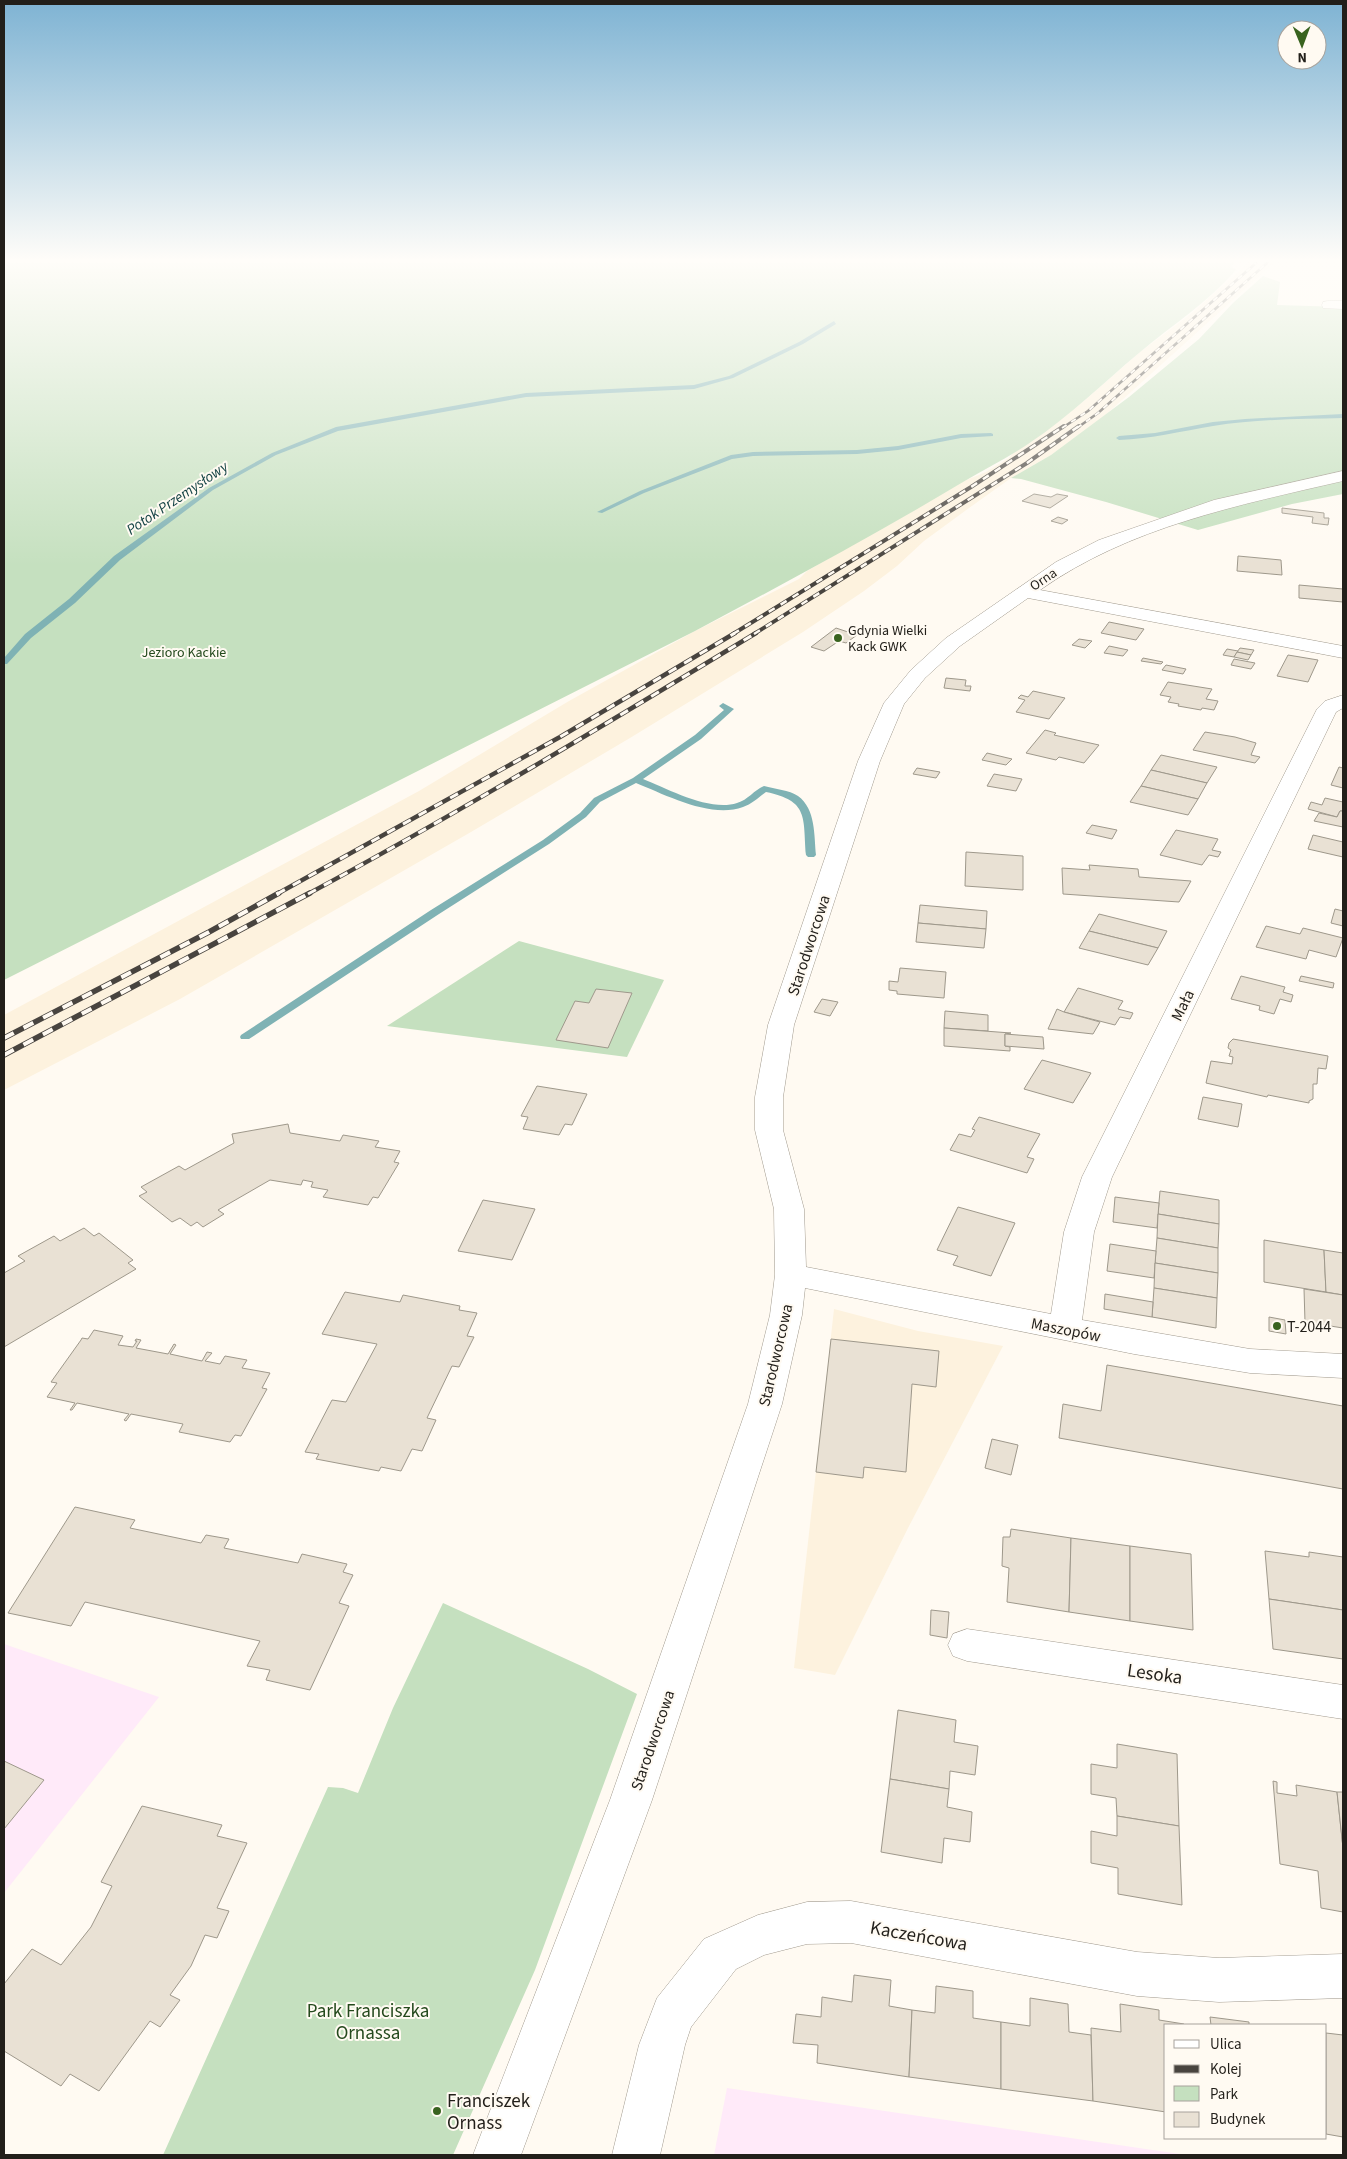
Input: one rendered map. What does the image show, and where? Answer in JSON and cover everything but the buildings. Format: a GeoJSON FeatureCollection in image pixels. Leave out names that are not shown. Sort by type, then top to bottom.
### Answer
{"type":"FeatureCollection","features":[{"type":"Feature","properties":{"kind":"street","name":"Orna"},"geometry":{"type":"LineString","coordinates":[[1023,592],[1062,566],[1105,544],[1220,504],[1343,476]]}},
{"type":"Feature","properties":{"kind":"street","name":"Orna"},"geometry":{"type":"LineString","coordinates":[[1023,592],[1343,652]]}},
{"type":"Feature","properties":{"kind":"street","name":"Starodworcowa"},"geometry":{"type":"LineString","coordinates":[[497,2155],[631,1800],[765,1404],[786,1315],[791,1275],[789,1209],[769,1130],[769,1097],[781,1025],[869,761],[894,703],[918,674],[953,642],[1023,592]]}},
{"type":"Feature","properties":{"kind":"street","name":"Mała"},"geometry":{"type":"LineString","coordinates":[[1065,1330],[1079,1232],[1097,1177],[1328,709],[1332,705],[1343,701]]}},
{"type":"Feature","properties":{"kind":"street","name":"Maszopów"},"geometry":{"type":"LineString","coordinates":[[791,1275],[1065,1330],[1250,1361],[1343,1366]]}},
{"type":"Feature","properties":{"kind":"street","name":"Lesoka"},"geometry":{"type":"LineString","coordinates":[[967,1646],[1343,1702]]}},
{"type":"Feature","properties":{"kind":"street","name":"Kaczeńcowa"},"geometry":{"type":"LineString","coordinates":[[636,2155],[662,2045],[673,2014],[693,1986],[720,1954],[758,1936],[807,1923],[851,1922],[1137,1974],[1219,1980],[1343,1976]]}},
{"type":"Feature","properties":{"kind":"shaded area"},"geometry":{"type":"Polygon","coordinates":[[[1127,364],[1162,364],[1101,419],[1051,455],[1011,478],[969,508],[924,541],[897,566],[864,591],[803,632],[630,738],[471,832],[180,999],[4,1090],[4,1015],[419,791],[569,701],[695,631],[799,579],[807,571],[964,481],[986,472],[1009,458],[1013,453],[1031,442],[1084,401],[1127,364]]]}},
{"type":"Feature","properties":{"kind":"shaded area"},"geometry":{"type":"Polygon","coordinates":[[[834,1309],[918,1331],[1003,1346],[908,1528],[835,1675],[794,1668],[834,1309]]]}},
{"type":"Feature","properties":{"kind":"shaded area"},"geometry":{"type":"Polygon","coordinates":[[[4,1644],[159,1697],[4,1893],[4,1644]]]}},
{"type":"Feature","properties":{"kind":"shaded area"},"geometry":{"type":"Polygon","coordinates":[[[727,2088],[1187,2155],[714,2155],[727,2088]]]}},
{"type":"Feature","properties":{"kind":"green space","name":"Jezioro Kackie"},"geometry":{"type":"Polygon","coordinates":[[[4,364],[1127,364],[1073,410],[1014,453],[796,577],[695,631],[4,980],[4,364]]]}},
{"type":"Feature","properties":{"kind":"green space"},"geometry":{"type":"Polygon","coordinates":[[[1169,364],[1343,364],[1343,494],[1292,504],[1198,530],[1106,502],[1011,478],[1051,455],[1129,397],[1169,364]]]}},
{"type":"Feature","properties":{"kind":"green space"},"geometry":{"type":"Polygon","coordinates":[[[519,941],[664,980],[627,1057],[387,1026],[519,941]]]}},
{"type":"Feature","properties":{"kind":"green space","name":"Park Franciszka Ornassa"},"geometry":{"type":"Polygon","coordinates":[[[443,1603],[588,1669],[637,1694],[535,1970],[453,2155],[163,2155],[328,1787],[343,1788],[358,1793],[393,1708],[443,1603]]]}},
{"type":"Feature","properties":{"kind":"waterway","name":"Potok Przemysłowy"},"geometry":{"type":"LineString","coordinates":[[4,662],[28,636],[72,601],[117,558],[211,489],[274,454],[336,429],[526,395],[694,387],[731,377],[758,364]]}},
{"type":"Feature","properties":{"kind":"waterway"},"geometry":{"type":"LineString","coordinates":[[1119,438],[1155,435],[1245,420],[1343,416]]}},
{"type":"Feature","properties":{"kind":"waterway"},"geometry":{"type":"LineString","coordinates":[[600,512],[642,492],[731,457],[753,454],[857,452],[898,448],[961,436],[991,435]]}},
{"type":"Feature","properties":{"kind":"waterway"},"geometry":{"type":"LineString","coordinates":[[636,780],[698,737],[730,709],[723,706]]}},
{"type":"Feature","properties":{"kind":"waterway"},"geometry":{"type":"LineString","coordinates":[[245,1037],[435,912],[546,842],[583,815],[597,800],[636,780]]}},
{"type":"Feature","properties":{"kind":"waterway"},"geometry":{"type":"LineString","coordinates":[[636,780],[687,800],[714,807],[727,808],[741,805],[764,789],[792,796],[800,803],[807,817],[811,855]]}},
{"type":"Feature","properties":{"kind":"railway"},"geometry":{"type":"LineString","coordinates":[[1062,428],[1088,411],[1142,364]]}},
{"type":"Feature","properties":{"kind":"railway"},"geometry":{"type":"LineString","coordinates":[[1077,428],[1098,413],[1153,364]]}},
{"type":"Feature","properties":{"kind":"railway"},"geometry":{"type":"LineString","coordinates":[[733,634],[971,487],[1064,426]]}},
{"type":"Feature","properties":{"kind":"railway"},"geometry":{"type":"LineString","coordinates":[[754,634],[1027,463],[1079,426]]}},
{"type":"Feature","properties":{"kind":"railway"},"geometry":{"type":"LineString","coordinates":[[277,894],[560,737],[735,633]]}},
{"type":"Feature","properties":{"kind":"railway"},"geometry":{"type":"LineString","coordinates":[[308,894],[478,799],[756,633]]}},
{"type":"Feature","properties":{"kind":"railway"},"geometry":{"type":"LineString","coordinates":[[4,1038],[209,932],[279,893]]}},
{"type":"Feature","properties":{"kind":"railway"},"geometry":{"type":"LineString","coordinates":[[4,1055],[310,893]]}},
{"type":"Feature","properties":{"kind":"place","name":"Gdynia Wielki Kack GWK"},"geometry":{"type":"Point","coordinates":[838,638]}},
{"type":"Feature","properties":{"kind":"place","name":"T-2044"},"geometry":{"type":"Point","coordinates":[1277,1326]}},
{"type":"Feature","properties":{"kind":"place","name":"Franciszek Ornass"},"geometry":{"type":"Point","coordinates":[437,2111]}}]}
